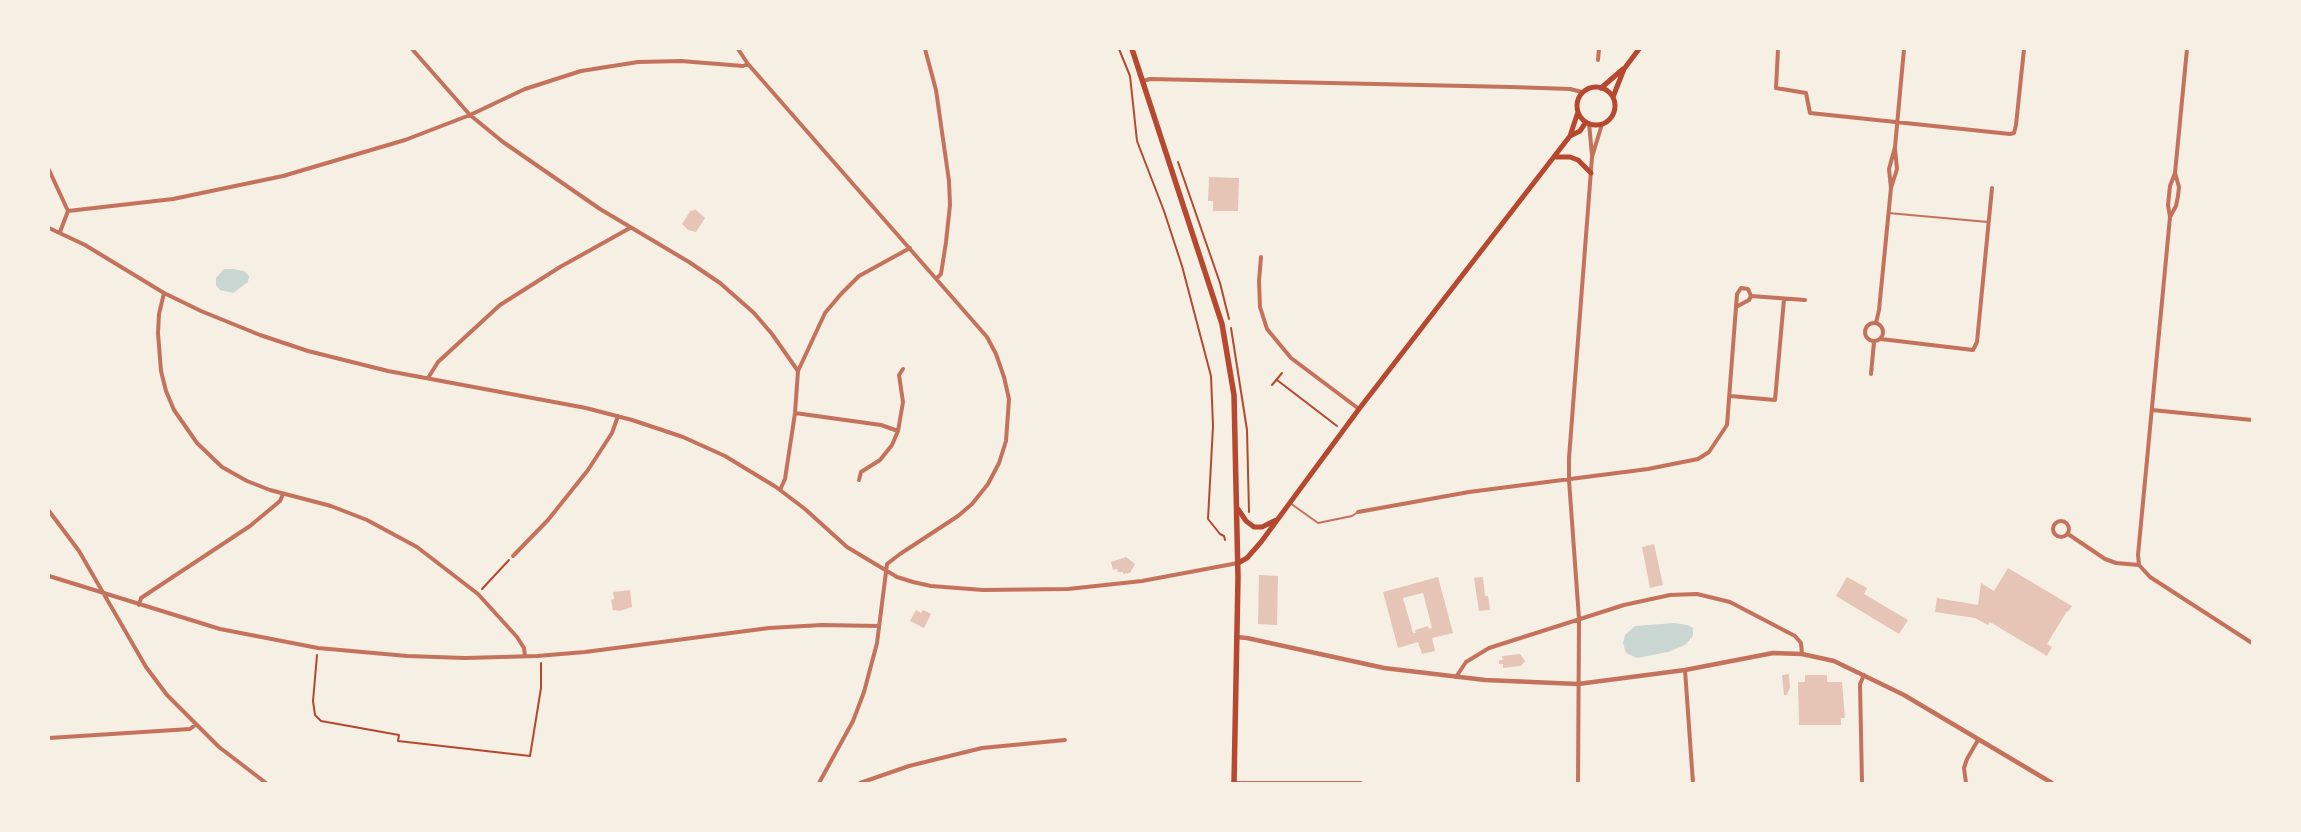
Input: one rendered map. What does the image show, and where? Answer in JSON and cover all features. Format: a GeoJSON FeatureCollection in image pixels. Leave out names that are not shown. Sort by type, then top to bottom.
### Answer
{"type":"FeatureCollection","features":[{"type":"Feature","properties":{"kind":"main road"},"geometry":{"type":"LineString","coordinates":[[1132,49],[1222,324],[1234,395],[1238,509],[1234,783]]}},
{"type":"Feature","properties":{"kind":"main road"},"geometry":{"type":"LineString","coordinates":[[1602,88],[1624,69],[1639,49]]}},
{"type":"Feature","properties":{"kind":"main road"},"geometry":{"type":"LineString","coordinates":[[1578,112],[1588,123],[1602,124],[1609,119],[1614,111],[1613,97],[1624,69]]}},
{"type":"Feature","properties":{"kind":"main road"},"geometry":{"type":"LineString","coordinates":[[1238,563],[1247,558],[1290,503],[1359,409],[1570,136],[1578,112],[1577,102],[1582,92],[1592,87],[1602,88],[1613,97]]}},
{"type":"Feature","properties":{"kind":"main road"},"geometry":{"type":"LineString","coordinates":[[1570,136],[1580,131],[1588,123]]}},
{"type":"Feature","properties":{"kind":"main road"},"geometry":{"type":"LineString","coordinates":[[1554,157],[1570,157],[1578,160],[1591,173]]}},
{"type":"Feature","properties":{"kind":"main road"},"geometry":{"type":"LineString","coordinates":[[1238,509],[1246,521],[1254,527],[1262,527],[1276,520]]}},
{"type":"Feature","properties":{"kind":"street"},"geometry":{"type":"LineString","coordinates":[[412,49],[470,115],[502,142],[630,228],[689,262],[738,298],[772,334],[798,371]]}},
{"type":"Feature","properties":{"kind":"street"},"geometry":{"type":"LineString","coordinates":[[738,49],[748,64],[986,337],[996,354],[1004,377],[1008,399],[1006,441],[988,484],[972,504],[945,525],[890,560],[886,571],[875,654],[864,692],[853,721],[819,783]]}},
{"type":"Feature","properties":{"kind":"street"},"geometry":{"type":"LineString","coordinates":[[925,49],[936,90],[949,181],[950,205],[946,242],[941,274],[936,278]]}},
{"type":"Feature","properties":{"kind":"street"},"geometry":{"type":"LineString","coordinates":[[1598,60],[1599,49]]}},
{"type":"Feature","properties":{"kind":"street"},"geometry":{"type":"LineString","coordinates":[[1778,49],[1776,88],[1806,93],[1810,113],[2014,133],[2024,49]]}},
{"type":"Feature","properties":{"kind":"street"},"geometry":{"type":"LineString","coordinates":[[1876,323],[1879,310],[1891,188],[1897,169],[1895,147],[1904,49]]}},
{"type":"Feature","properties":{"kind":"street"},"geometry":{"type":"LineString","coordinates":[[2186,49],[2175,173],[2168,205],[2170,216],[2138,555],[2139,565],[2150,577],[2252,643]]}},
{"type":"Feature","properties":{"kind":"street"},"geometry":{"type":"LineString","coordinates":[[68,211],[173,199],[257,183],[405,140],[470,115],[525,89],[581,71],[604,66],[672,61],[743,66],[748,64]]}},
{"type":"Feature","properties":{"kind":"street"},"geometry":{"type":"LineString","coordinates":[[1142,81],[1511,87],[1570,89],[1582,92]]}},
{"type":"Feature","properties":{"kind":"street"},"geometry":{"type":"LineString","coordinates":[[1578,783],[1579,619],[1569,480],[1592,157],[1588,123]]}},
{"type":"Feature","properties":{"kind":"street"},"geometry":{"type":"LineString","coordinates":[[1592,157],[1602,124]]}},
{"type":"Feature","properties":{"kind":"street"},"geometry":{"type":"LineString","coordinates":[[1891,188],[1889,168],[1895,147]]}},
{"type":"Feature","properties":{"kind":"street"},"geometry":{"type":"LineString","coordinates":[[49,170],[68,211],[60,232]]}},
{"type":"Feature","properties":{"kind":"street"},"geometry":{"type":"LineString","coordinates":[[2170,216],[2176,206],[2179,187],[2175,173]]}},
{"type":"Feature","properties":{"kind":"street"},"geometry":{"type":"LineString","coordinates":[[1881,339],[1883,329],[1876,323],[1871,323],[1865,329],[1866,338],[1874,342],[1881,339],[1974,350],[1977,342],[1992,188]]}},
{"type":"Feature","properties":{"kind":"street"},"geometry":{"type":"LineString","coordinates":[[49,228],[60,232],[164,293],[240,327],[308,351],[354,364],[618,416],[662,429],[710,449],[780,490],[847,547],[897,577],[931,586],[983,590],[1033,590],[1142,582],[1221,568],[1238,563]]}},
{"type":"Feature","properties":{"kind":"street"},"geometry":{"type":"LineString","coordinates":[[428,378],[438,362],[500,305],[560,266],[630,228]]}},
{"type":"Feature","properties":{"kind":"street"},"geometry":{"type":"LineString","coordinates":[[780,490],[785,479],[796,413],[798,371],[825,313],[840,294],[859,276],[910,248]]}},
{"type":"Feature","properties":{"kind":"street"},"geometry":{"type":"LineString","coordinates":[[1262,257],[1259,281],[1260,307],[1267,329],[1291,358],[1359,409]]}},
{"type":"Feature","properties":{"kind":"street"},"geometry":{"type":"LineString","coordinates":[[1358,512],[1469,492],[1648,469],[1698,459],[1709,452],[1727,425],[1737,294],[1741,288],[1748,289],[1751,296]]}},
{"type":"Feature","properties":{"kind":"street"},"geometry":{"type":"LineString","coordinates":[[164,293],[159,314],[158,353],[166,391],[174,410],[196,444],[222,467],[247,481],[283,494],[331,506],[367,520],[417,547],[440,562],[478,594],[517,636],[524,648],[525,656]]}},
{"type":"Feature","properties":{"kind":"street"},"geometry":{"type":"LineString","coordinates":[[1751,296],[1805,300]]}},
{"type":"Feature","properties":{"kind":"street"},"geometry":{"type":"LineString","coordinates":[[1736,308],[1749,300],[1751,296]]}},
{"type":"Feature","properties":{"kind":"street"},"geometry":{"type":"LineString","coordinates":[[1730,396],[1775,400],[1784,299]]}},
{"type":"Feature","properties":{"kind":"street"},"geometry":{"type":"LineString","coordinates":[[1871,374],[1874,342]]}},
{"type":"Feature","properties":{"kind":"street"},"geometry":{"type":"LineString","coordinates":[[859,480],[861,472],[880,460],[892,445],[898,431],[902,402],[899,375],[902,369]]}},
{"type":"Feature","properties":{"kind":"street"},"geometry":{"type":"LineString","coordinates":[[2152,410],[2252,420]]}},
{"type":"Feature","properties":{"kind":"street"},"geometry":{"type":"LineString","coordinates":[[796,413],[881,425],[898,431]]}},
{"type":"Feature","properties":{"kind":"street"},"geometry":{"type":"LineString","coordinates":[[512,556],[548,520],[588,470],[612,433],[618,416]]}},
{"type":"Feature","properties":{"kind":"street"},"geometry":{"type":"LineString","coordinates":[[138,605],[141,598],[250,526],[280,501],[283,494]]}},
{"type":"Feature","properties":{"kind":"street"},"geometry":{"type":"LineString","coordinates":[[49,511],[79,551],[146,667],[167,695],[219,747],[266,783]]}},
{"type":"Feature","properties":{"kind":"street"},"geometry":{"type":"LineString","coordinates":[[2059,521],[2066,523],[2069,528],[2068,534],[2064,537],[2057,537],[2053,531],[2054,524],[2059,521]]}},
{"type":"Feature","properties":{"kind":"street"},"geometry":{"type":"LineString","coordinates":[[2068,534],[2105,559],[2116,563],[2139,565]]}},
{"type":"Feature","properties":{"kind":"street"},"geometry":{"type":"LineString","coordinates":[[49,576],[220,629],[318,648],[407,656],[465,658],[525,656],[585,652],[769,628],[822,625],[879,626]]}},
{"type":"Feature","properties":{"kind":"street"},"geometry":{"type":"LineString","coordinates":[[1456,677],[1466,662],[1488,648],[1579,619],[1670,595],[1697,594],[1730,602],[1795,636],[1801,643],[1802,654]]}},
{"type":"Feature","properties":{"kind":"street"},"geometry":{"type":"LineString","coordinates":[[1236,637],[1373,666],[1499,682],[1578,684],[1685,670],[1773,653],[1802,654],[1834,661],[1864,675],[1918,703],[2052,783]]}},
{"type":"Feature","properties":{"kind":"street"},"geometry":{"type":"LineString","coordinates":[[1685,670],[1692,783]]}},
{"type":"Feature","properties":{"kind":"street"},"geometry":{"type":"LineString","coordinates":[[1862,783],[1860,684],[1864,675]]}},
{"type":"Feature","properties":{"kind":"street"},"geometry":{"type":"LineString","coordinates":[[49,738],[190,729],[195,725]]}},
{"type":"Feature","properties":{"kind":"street"},"geometry":{"type":"LineString","coordinates":[[860,783],[909,766],[982,748],[1065,740]]}},
{"type":"Feature","properties":{"kind":"street"},"geometry":{"type":"LineString","coordinates":[[1966,783],[1964,768],[1978,740]]}},
{"type":"Feature","properties":{"kind":"street"},"geometry":{"type":"LineString","coordinates":[[1234,783],[1361,783]]}},
{"type":"Feature","properties":{"kind":"lane"},"geometry":{"type":"LineString","coordinates":[[1888,212],[1988,222]]}},
{"type":"Feature","properties":{"kind":"lane"},"geometry":{"type":"LineString","coordinates":[[1290,503],[1318,523],[1352,516],[1358,512]]}},
{"type":"Feature","properties":{"kind":"path"},"geometry":{"type":"LineString","coordinates":[[1119,49],[1130,76],[1137,141],[1164,211],[1179,257],[1211,376],[1213,426],[1208,519],[1220,534],[1224,536],[1225,540]]}},
{"type":"Feature","properties":{"kind":"path"},"geometry":{"type":"LineString","coordinates":[[1272,386],[1282,373]]}},
{"type":"Feature","properties":{"kind":"path"},"geometry":{"type":"LineString","coordinates":[[1277,380],[1343,431]]}},
{"type":"Feature","properties":{"kind":"path"},"geometry":{"type":"LineString","coordinates":[[1246,423],[1250,517]]}},
{"type":"Feature","properties":{"kind":"path"},"geometry":{"type":"LineString","coordinates":[[482,589],[512,556]]}},
{"type":"Feature","properties":{"kind":"path"},"geometry":{"type":"LineString","coordinates":[[317,655],[313,701],[315,715],[321,721],[399,735],[398,741],[530,756],[541,688],[541,663]]}},
{"type":"Feature","properties":{"kind":"shaded area"},"geometry":{"type":"Polygon","coordinates":[[[224,269],[244,271],[249,276],[248,282],[233,293],[220,290],[216,285],[216,278],[224,269]]]}},
{"type":"Feature","properties":{"kind":"shaded area"},"geometry":{"type":"Polygon","coordinates":[[[1674,623],[1693,628],[1693,636],[1685,645],[1668,652],[1637,658],[1626,653],[1623,643],[1625,635],[1635,626],[1674,623]]]}},
{"type":"Feature","properties":{"kind":"building"},"geometry":{"type":"Polygon","coordinates":[[[1209,177],[1239,178],[1238,211],[1213,211],[1213,201],[1208,201],[1209,177]]]}},
{"type":"Feature","properties":{"kind":"building"},"geometry":{"type":"Polygon","coordinates":[[[695,209],[705,218],[696,232],[688,230],[682,224],[691,210],[695,209]]]}},
{"type":"Feature","properties":{"kind":"building"},"geometry":{"type":"Polygon","coordinates":[[[1654,544],[1663,585],[1650,588],[1642,547],[1654,544]]]}},
{"type":"Feature","properties":{"kind":"building"},"geometry":{"type":"Polygon","coordinates":[[[1126,557],[1135,564],[1130,573],[1123,574],[1123,572],[1118,572],[1117,569],[1113,570],[1111,562],[1126,557]]]}},
{"type":"Feature","properties":{"kind":"building"},"geometry":{"type":"Polygon","coordinates":[[[2008,568],[2072,606],[2047,644],[2052,647],[2047,656],[1990,622],[1988,625],[1975,618],[1935,612],[1937,598],[1978,605],[1981,583],[1994,591],[2008,568]]]}},
{"type":"Feature","properties":{"kind":"building"},"geometry":{"type":"Polygon","coordinates":[[[1259,575],[1278,576],[1277,625],[1258,624],[1259,575]]]}},
{"type":"Feature","properties":{"kind":"building"},"geometry":{"type":"Polygon","coordinates":[[[1438,577],[1453,633],[1432,638],[1435,651],[1422,654],[1418,642],[1398,648],[1383,592],[1438,577]],[[1423,593],[1403,598],[1413,633],[1416,633],[1415,630],[1428,626],[1429,629],[1432,628],[1423,593]]]}},
{"type":"Feature","properties":{"kind":"building"},"geometry":{"type":"Polygon","coordinates":[[[1483,577],[1485,596],[1488,596],[1490,610],[1479,611],[1474,578],[1483,577]]]}},
{"type":"Feature","properties":{"kind":"building"},"geometry":{"type":"Polygon","coordinates":[[[1847,577],[1867,588],[1864,594],[1908,620],[1899,634],[1836,596],[1847,577]]]}},
{"type":"Feature","properties":{"kind":"building"},"geometry":{"type":"Polygon","coordinates":[[[630,590],[632,607],[620,611],[613,610],[611,600],[614,599],[613,592],[630,590]]]}},
{"type":"Feature","properties":{"kind":"building"},"geometry":{"type":"Polygon","coordinates":[[[916,610],[921,613],[923,610],[931,614],[924,628],[910,621],[916,610]]]}},
{"type":"Feature","properties":{"kind":"building"},"geometry":{"type":"Polygon","coordinates":[[[1520,654],[1525,661],[1521,666],[1503,668],[1503,664],[1499,664],[1499,660],[1503,660],[1502,656],[1520,654]]]}},
{"type":"Feature","properties":{"kind":"building"},"geometry":{"type":"Polygon","coordinates":[[[1789,674],[1790,687],[1787,695],[1784,695],[1782,675],[1789,674]]]}},
{"type":"Feature","properties":{"kind":"building"},"geometry":{"type":"Polygon","coordinates":[[[1805,675],[1827,675],[1827,682],[1842,682],[1845,718],[1841,718],[1841,725],[1799,725],[1798,682],[1805,682],[1805,675]]]}}]}
